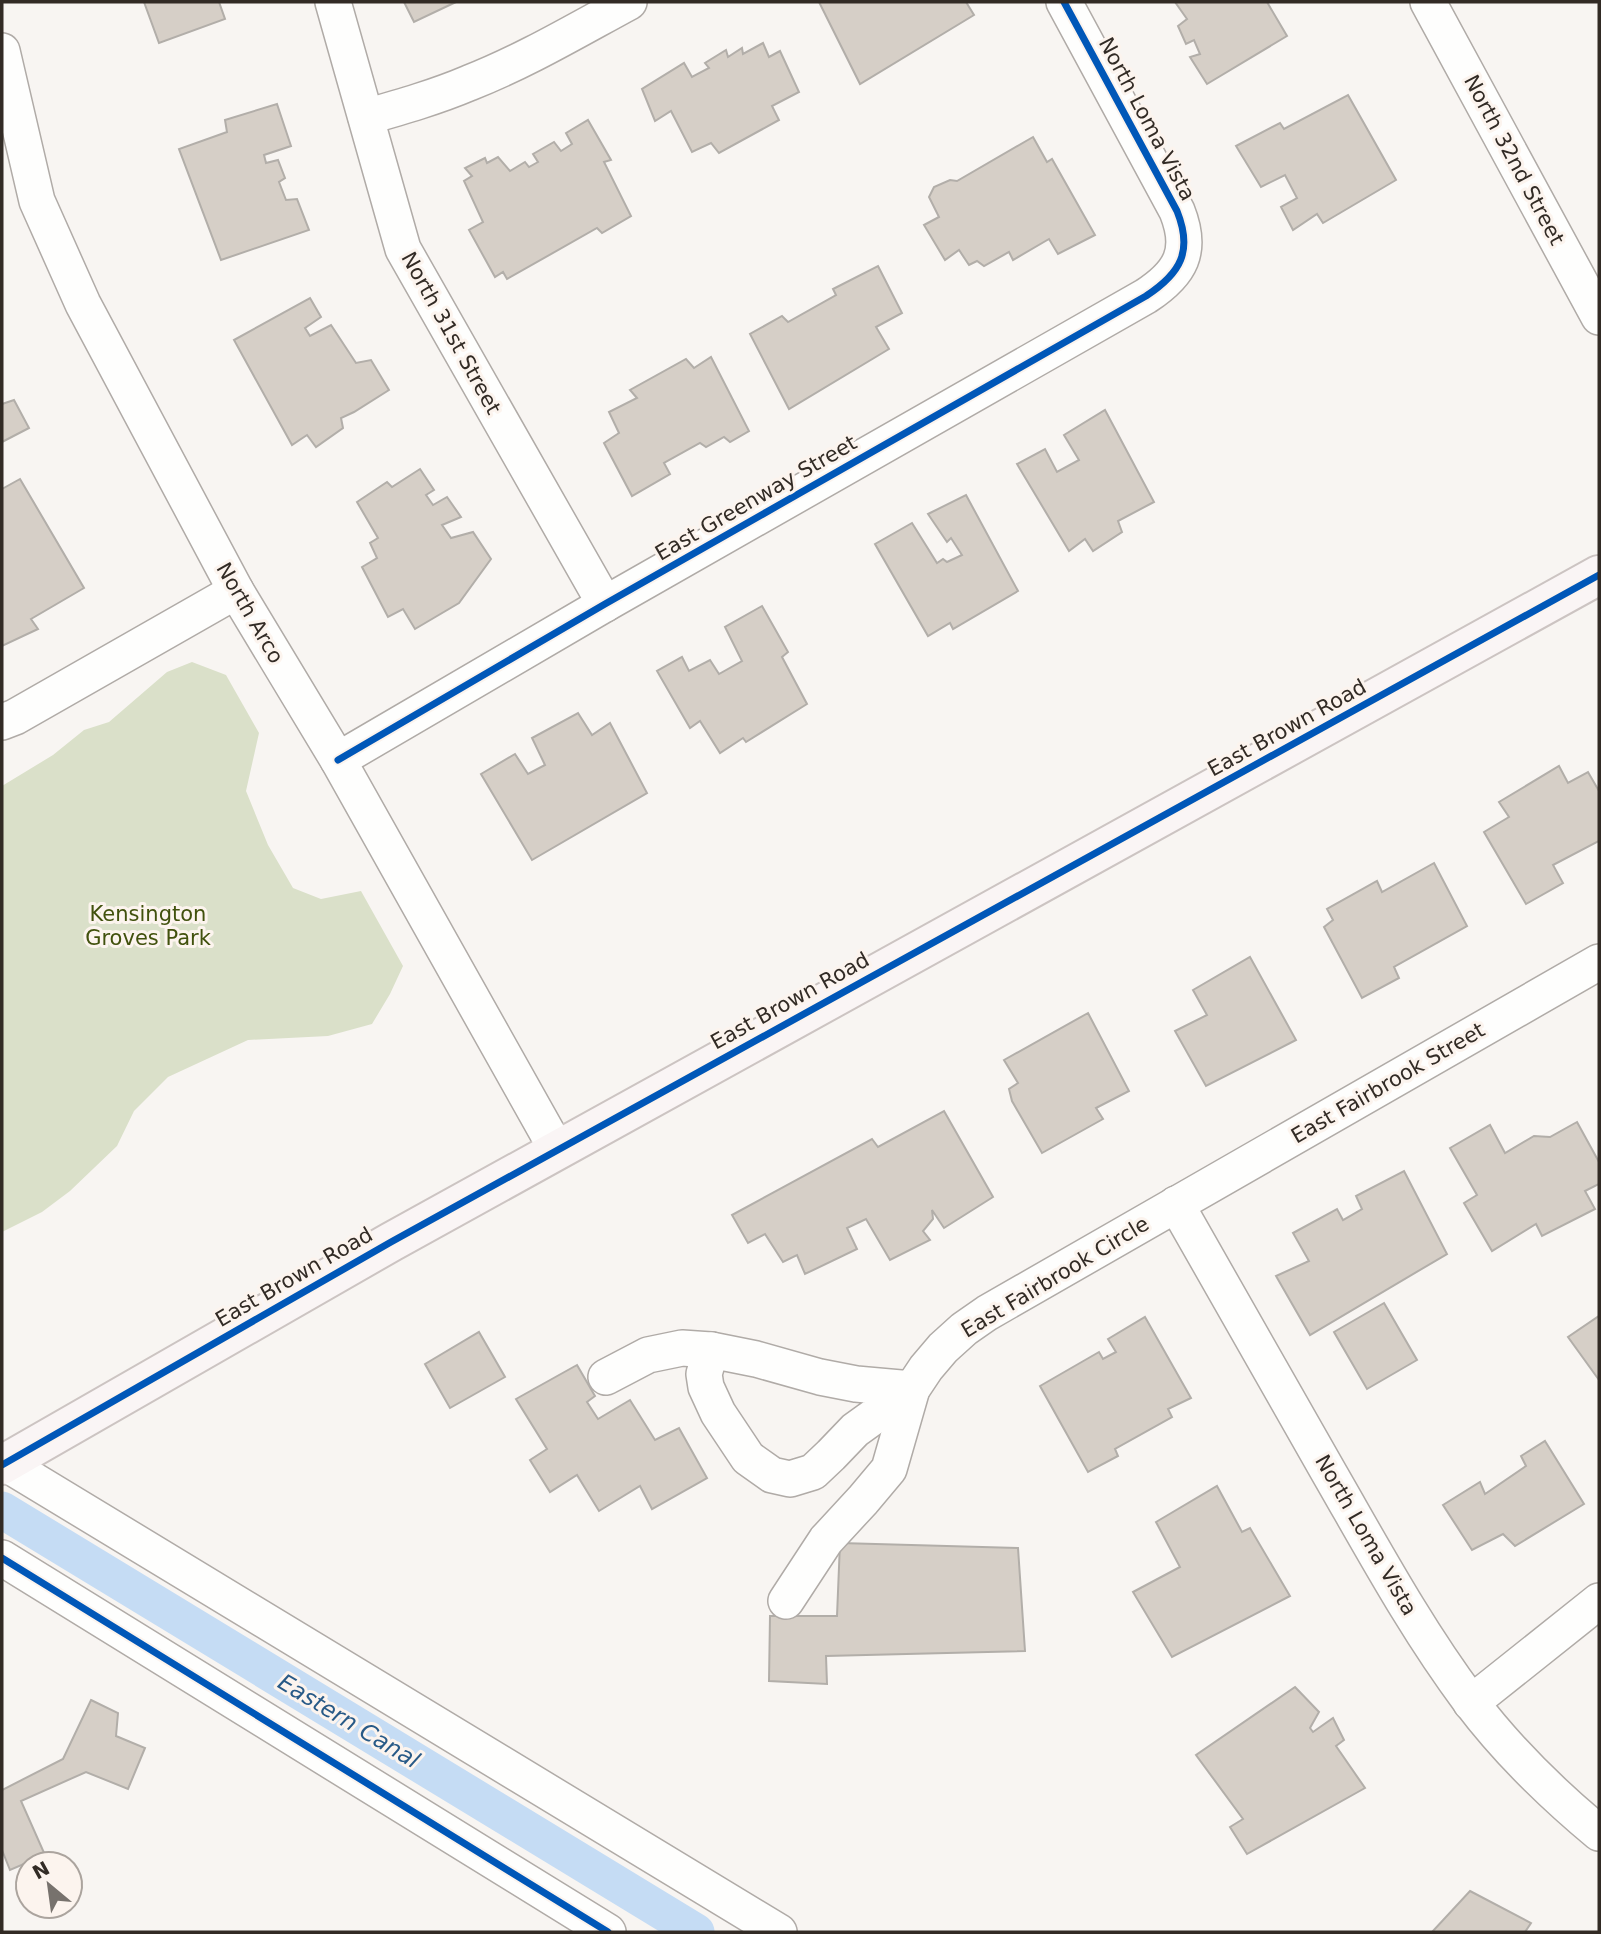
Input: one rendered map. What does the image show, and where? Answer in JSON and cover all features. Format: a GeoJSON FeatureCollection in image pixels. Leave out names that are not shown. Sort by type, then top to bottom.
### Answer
{"type":"FeatureCollection","features":[{"type":"Feature","properties":{"kind":"main road","name":"East Brown Road"},"geometry":{"type":"LineString","coordinates":[[3,1464],[228,1334],[557,1150],[1599,575]]}},
{"type":"Feature","properties":{"kind":"street","name":"North 31st Street"},"geometry":{"type":"LineString","coordinates":[[333,2],[403,249],[605,604]]}},
{"type":"Feature","properties":{"kind":"street"},"geometry":{"type":"LineString","coordinates":[[366,117],[471,83],[533,54],[629,2]]}},
{"type":"Feature","properties":{"kind":"street","name":"North Loma Vista"},"geometry":{"type":"LineString","coordinates":[[1064,2],[1177,211],[1185,242],[1183,257]]}},
{"type":"Feature","properties":{"kind":"street","name":"North 32nd Street"},"geometry":{"type":"LineString","coordinates":[[1428,2],[1599,317]]}},
{"type":"Feature","properties":{"kind":"street","name":"North Arco"},"geometry":{"type":"LineString","coordinates":[[2,51],[37,201],[83,304],[236,591],[338,760],[557,1150]]}},
{"type":"Feature","properties":{"kind":"street","name":"East Greenway Street"},"geometry":{"type":"LineString","coordinates":[[338,760],[605,604],[1146,296],[1168,279],[1183,257]]}},
{"type":"Feature","properties":{"kind":"street"},"geometry":{"type":"LineString","coordinates":[[2,722],[236,591]]}},
{"type":"Feature","properties":{"kind":"street","name":"East Fairbrook Street"},"geometry":{"type":"LineString","coordinates":[[1176,1204],[1599,962]]}},
{"type":"Feature","properties":{"kind":"street","name":"North Loma Vista"},"geometry":{"type":"LineString","coordinates":[[1176,1204],[1390,1579],[1440,1660],[1471,1703],[1536,1777],[1599,1833]]}},
{"type":"Feature","properties":{"kind":"street","name":"East Fairbrook Circle"},"geometry":{"type":"LineString","coordinates":[[912,1389],[943,1348],[964,1329],[987,1313],[1176,1204]]}},
{"type":"Feature","properties":{"kind":"street"},"geometry":{"type":"LineString","coordinates":[[606,1377],[648,1355],[682,1348],[711,1350],[756,1359],[856,1384],[912,1389]]}},
{"type":"Feature","properties":{"kind":"street"},"geometry":{"type":"LineString","coordinates":[[711,1350],[704,1374],[706,1387],[718,1413],[748,1458],[772,1475],[790,1479],[813,1472],[855,1430],[912,1389]]}},
{"type":"Feature","properties":{"kind":"street"},"geometry":{"type":"LineString","coordinates":[[786,1601],[826,1540],[889,1469],[912,1389]]}},
{"type":"Feature","properties":{"kind":"street"},"geometry":{"type":"LineString","coordinates":[[3,1464],[779,1932]]}},
{"type":"Feature","properties":{"kind":"street"},"geometry":{"type":"LineString","coordinates":[[2,1558],[608,1932]]}},
{"type":"Feature","properties":{"kind":"street"},"geometry":{"type":"LineString","coordinates":[[1471,1703],[1599,1601]]}},
{"type":"Feature","properties":{"kind":"green space","name":"Kensington Groves Park"},"geometry":{"type":"Polygon","coordinates":[[[192,662],[226,675],[259,733],[246,791],[268,845],[293,888],[321,899],[361,891],[403,966],[372,1024],[328,1036],[248,1040],[168,1077],[134,1111],[117,1146],[70,1191],[42,1212],[2,1232],[2,786],[53,755],[84,730],[109,722],[167,672],[192,662]]]}},
{"type":"Feature","properties":{"kind":"building"},"geometry":{"type":"Polygon","coordinates":[[[144,2],[219,2],[225,19],[159,43],[144,2]]]}},
{"type":"Feature","properties":{"kind":"building"},"geometry":{"type":"Polygon","coordinates":[[[404,2],[456,2],[414,22],[404,2]]]}},
{"type":"Feature","properties":{"kind":"building"},"geometry":{"type":"Polygon","coordinates":[[[819,2],[966,2],[974,15],[860,84],[819,2]]]}},
{"type":"Feature","properties":{"kind":"building"},"geometry":{"type":"Polygon","coordinates":[[[1175,2],[1267,2],[1287,36],[1207,84],[1190,57],[1200,54],[1194,40],[1186,44],[1178,26],[1187,19],[1175,2]]]}},
{"type":"Feature","properties":{"kind":"building"},"geometry":{"type":"Polygon","coordinates":[[[763,43],[769,57],[780,51],[799,92],[772,106],[779,120],[719,153],[711,143],[692,152],[671,111],[655,121],[642,89],[684,63],[692,77],[709,68],[705,63],[726,50],[728,57],[742,48],[743,54],[763,43]]]}},
{"type":"Feature","properties":{"kind":"building"},"geometry":{"type":"Polygon","coordinates":[[[1348,95],[1396,180],[1323,223],[1317,214],[1293,230],[1281,207],[1297,198],[1285,175],[1261,187],[1236,146],[1280,123],[1284,129],[1348,95]]]}},
{"type":"Feature","properties":{"kind":"building"},"geometry":{"type":"Polygon","coordinates":[[[277,104],[291,146],[264,155],[266,163],[278,160],[285,178],[279,182],[286,200],[297,199],[309,230],[221,260],[179,149],[227,132],[225,120],[277,104]]]}},
{"type":"Feature","properties":{"kind":"building"},"geometry":{"type":"Polygon","coordinates":[[[588,120],[611,160],[604,162],[631,216],[602,233],[597,228],[507,279],[503,272],[495,277],[469,230],[483,222],[464,181],[472,176],[465,168],[485,158],[487,163],[498,157],[510,171],[525,162],[529,167],[538,162],[533,154],[554,142],[561,151],[572,144],[566,133],[588,120]]]}},
{"type":"Feature","properties":{"kind":"building"},"geometry":{"type":"Polygon","coordinates":[[[1033,137],[1047,162],[1052,159],[1095,235],[1058,254],[1049,239],[1013,260],[1009,252],[984,266],[977,261],[969,265],[959,250],[945,260],[924,225],[939,217],[929,197],[934,187],[950,180],[957,181],[1033,137]]]}},
{"type":"Feature","properties":{"kind":"building"},"geometry":{"type":"Polygon","coordinates":[[[878,266],[902,313],[876,327],[889,349],[789,409],[750,334],[782,316],[788,322],[836,295],[833,289],[878,266]]]}},
{"type":"Feature","properties":{"kind":"building"},"geometry":{"type":"Polygon","coordinates":[[[310,298],[321,317],[305,328],[310,336],[331,325],[356,363],[371,360],[389,390],[341,418],[343,428],[316,447],[307,435],[292,445],[234,340],[310,298]]]}},
{"type":"Feature","properties":{"kind":"building"},"geometry":{"type":"Polygon","coordinates":[[[711,357],[749,431],[730,442],[724,437],[706,447],[700,443],[664,463],[670,474],[632,496],[604,443],[619,433],[609,412],[637,398],[630,390],[686,359],[694,368],[711,357]]]}},
{"type":"Feature","properties":{"kind":"building"},"geometry":{"type":"Polygon","coordinates":[[[14,400],[29,428],[2,442],[2,404],[14,400]]]}},
{"type":"Feature","properties":{"kind":"building"},"geometry":{"type":"Polygon","coordinates":[[[1105,410],[1154,502],[1118,521],[1122,532],[1093,551],[1085,539],[1069,551],[1017,464],[1045,449],[1057,472],[1079,460],[1064,435],[1105,410]]]}},
{"type":"Feature","properties":{"kind":"building"},"geometry":{"type":"Polygon","coordinates":[[[420,469],[434,490],[426,495],[433,505],[447,497],[461,517],[442,525],[451,538],[473,532],[491,559],[459,603],[415,629],[403,609],[388,617],[362,567],[377,558],[370,543],[378,538],[357,502],[387,482],[392,487],[420,469]]]}},
{"type":"Feature","properties":{"kind":"building"},"geometry":{"type":"Polygon","coordinates":[[[20,479],[84,588],[31,619],[38,629],[2,646],[2,489],[20,479]]]}},
{"type":"Feature","properties":{"kind":"building"},"geometry":{"type":"Polygon","coordinates":[[[966,495],[1018,591],[953,629],[950,623],[928,636],[875,544],[912,523],[937,563],[962,555],[951,538],[947,542],[928,514],[966,495]]]}},
{"type":"Feature","properties":{"kind":"building"},"geometry":{"type":"Polygon","coordinates":[[[762,606],[788,652],[782,657],[807,704],[746,742],[743,738],[720,753],[700,721],[690,728],[657,671],[682,657],[689,671],[710,660],[719,674],[742,661],[725,627],[762,606]]]}},
{"type":"Feature","properties":{"kind":"building"},"geometry":{"type":"Polygon","coordinates":[[[578,713],[592,735],[610,723],[647,793],[532,860],[481,774],[515,754],[528,774],[545,765],[532,738],[578,713]]]}},
{"type":"Feature","properties":{"kind":"building"},"geometry":{"type":"Polygon","coordinates":[[[1559,766],[1568,783],[1588,772],[1599,791],[1599,841],[1553,865],[1563,883],[1526,904],[1484,832],[1509,817],[1499,802],[1559,766]]]}},
{"type":"Feature","properties":{"kind":"building"},"geometry":{"type":"Polygon","coordinates":[[[1434,863],[1467,926],[1394,967],[1399,978],[1362,998],[1324,927],[1333,920],[1327,909],[1377,881],[1382,892],[1434,863]]]}},
{"type":"Feature","properties":{"kind":"building"},"geometry":{"type":"Polygon","coordinates":[[[1250,957],[1296,1040],[1206,1086],[1175,1031],[1207,1015],[1193,990],[1250,957]]]}},
{"type":"Feature","properties":{"kind":"building"},"geometry":{"type":"Polygon","coordinates":[[[1088,1013],[1129,1091],[1096,1108],[1103,1119],[1042,1153],[1012,1101],[1009,1089],[1018,1083],[1004,1060],[1088,1013]]]}},
{"type":"Feature","properties":{"kind":"building"},"geometry":{"type":"Polygon","coordinates":[[[944,1111],[993,1197],[944,1228],[932,1210],[933,1219],[923,1231],[930,1240],[890,1260],[866,1219],[847,1228],[857,1249],[805,1274],[797,1255],[783,1262],[765,1234],[748,1243],[732,1215],[872,1139],[878,1147],[944,1111]]]}},
{"type":"Feature","properties":{"kind":"building"},"geometry":{"type":"Polygon","coordinates":[[[1577,1122],[1599,1162],[1599,1184],[1585,1191],[1595,1209],[1542,1236],[1536,1224],[1492,1251],[1464,1203],[1477,1195],[1450,1148],[1490,1125],[1505,1153],[1534,1136],[1550,1137],[1577,1122]]]}},
{"type":"Feature","properties":{"kind":"building"},"geometry":{"type":"Polygon","coordinates":[[[1404,1171],[1447,1254],[1310,1335],[1276,1276],[1309,1261],[1293,1233],[1337,1209],[1343,1220],[1362,1209],[1356,1196],[1404,1171]]]}},
{"type":"Feature","properties":{"kind":"building"},"geometry":{"type":"Polygon","coordinates":[[[1384,1303],[1417,1360],[1367,1389],[1334,1332],[1384,1303]]]}},
{"type":"Feature","properties":{"kind":"building"},"geometry":{"type":"Polygon","coordinates":[[[1599,1316],[1599,1380],[1568,1337],[1599,1316]]]}},
{"type":"Feature","properties":{"kind":"building"},"geometry":{"type":"Polygon","coordinates":[[[1145,1317],[1191,1398],[1168,1409],[1172,1417],[1115,1449],[1118,1456],[1088,1472],[1040,1386],[1099,1352],[1103,1359],[1116,1352],[1108,1339],[1145,1317]]]}},
{"type":"Feature","properties":{"kind":"building"},"geometry":{"type":"Polygon","coordinates":[[[479,1332],[505,1377],[450,1408],[425,1364],[479,1332]]]}},
{"type":"Feature","properties":{"kind":"building"},"geometry":{"type":"Polygon","coordinates":[[[577,1365],[595,1396],[587,1402],[598,1419],[630,1400],[655,1440],[679,1428],[707,1478],[652,1509],[640,1486],[599,1511],[577,1475],[550,1492],[530,1460],[547,1449],[516,1399],[577,1365]]]}},
{"type":"Feature","properties":{"kind":"building"},"geometry":{"type":"Polygon","coordinates":[[[1545,1441],[1584,1504],[1515,1546],[1503,1534],[1472,1550],[1443,1505],[1480,1482],[1485,1494],[1526,1466],[1521,1456],[1545,1441]]]}},
{"type":"Feature","properties":{"kind":"building"},"geometry":{"type":"Polygon","coordinates":[[[1217,1486],[1242,1532],[1250,1528],[1290,1596],[1172,1657],[1133,1592],[1180,1567],[1156,1522],[1217,1486]]]}},
{"type":"Feature","properties":{"kind":"building"},"geometry":{"type":"Polygon","coordinates":[[[840,1543],[1018,1548],[1025,1651],[826,1656],[827,1684],[769,1681],[770,1616],[837,1616],[840,1543]]]}},
{"type":"Feature","properties":{"kind":"building"},"geometry":{"type":"Polygon","coordinates":[[[1295,1687],[1319,1712],[1310,1728],[1313,1732],[1333,1718],[1344,1740],[1336,1746],[1365,1788],[1247,1854],[1230,1827],[1243,1819],[1196,1755],[1295,1687]]]}},
{"type":"Feature","properties":{"kind":"building"},"geometry":{"type":"Polygon","coordinates":[[[91,1700],[118,1713],[116,1736],[145,1748],[128,1789],[86,1772],[21,1801],[43,1850],[14,1850],[14,1868],[10,1870],[2,1850],[2,1790],[63,1759],[91,1700]]]}},
{"type":"Feature","properties":{"kind":"building"},"geometry":{"type":"Polygon","coordinates":[[[1470,1891],[1531,1923],[1525,1932],[1432,1932],[1470,1891]]]}},
{"type":"Feature","properties":{"kind":"waterway","name":"Eastern Canal"},"geometry":{"type":"LineString","coordinates":[[2,1510],[696,1932]]}},
{"type":"Feature","properties":{"kind":"cycle path"},"geometry":{"type":"LineString","coordinates":[[338,760],[605,604],[1146,296],[1168,279],[1181,260],[1183,249],[1182,225],[1177,211],[1064,2]]}},
{"type":"Feature","properties":{"kind":"cycle path"},"geometry":{"type":"LineString","coordinates":[[2,1465],[391,1242],[1599,575]]}},
{"type":"Feature","properties":{"kind":"cycle path"},"geometry":{"type":"LineString","coordinates":[[2,1558],[608,1932]]}}]}
